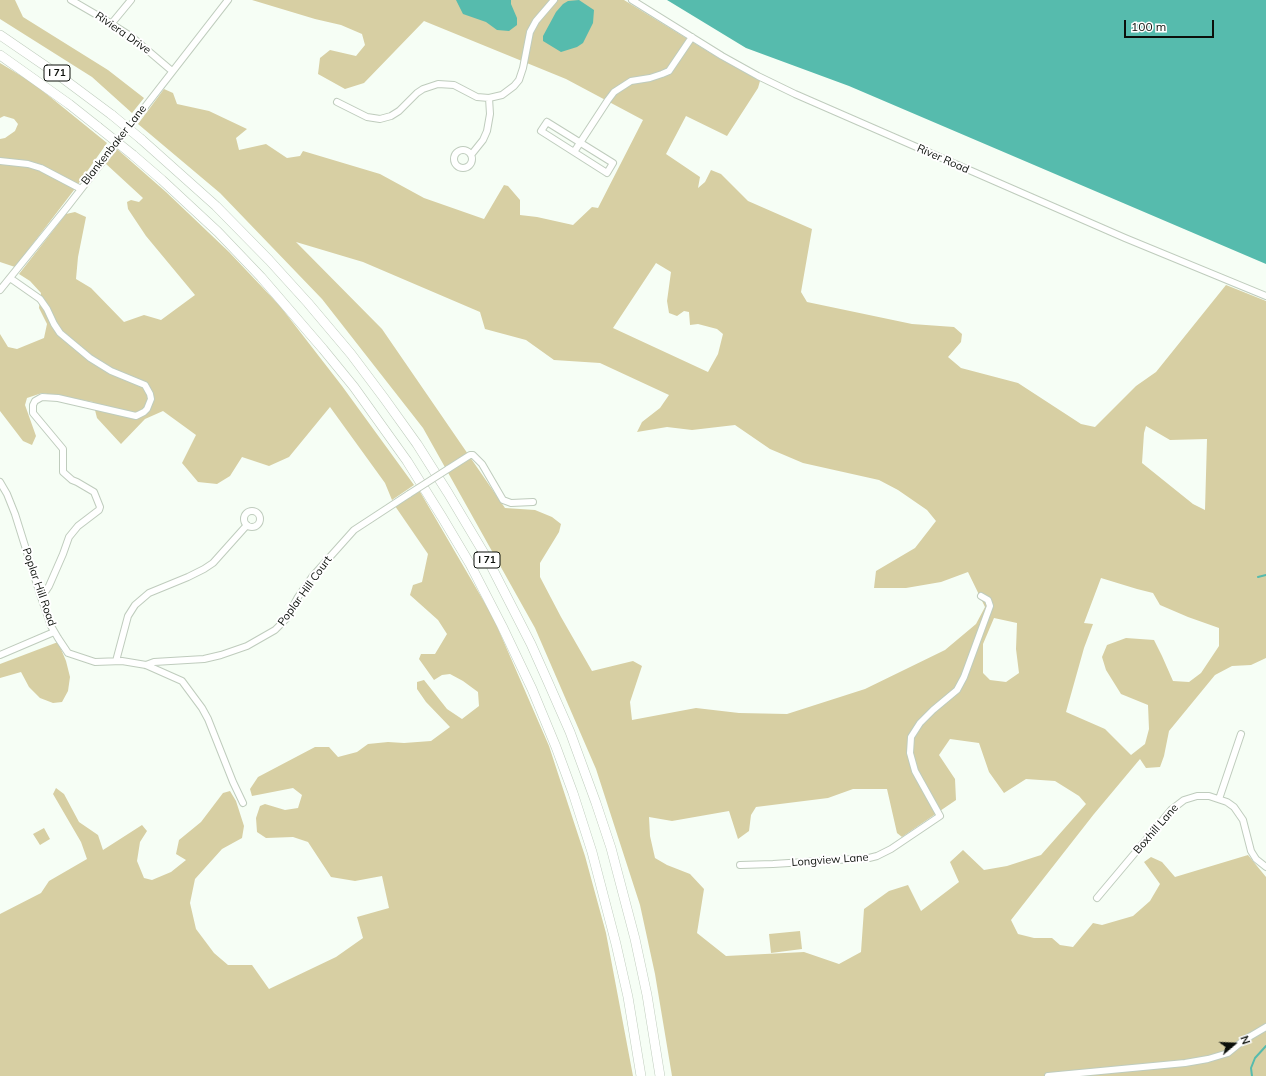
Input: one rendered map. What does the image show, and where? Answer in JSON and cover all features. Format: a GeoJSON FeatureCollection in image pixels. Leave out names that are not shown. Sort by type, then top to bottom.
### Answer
{"type":"FeatureCollection","features":[{"type":"Feature","properties":{"kind":"highway","name":"I 71"},"geometry":{"type":"LineString","coordinates":[[0,35],[58,74],[112,115],[179,172],[248,239],[303,298],[351,354],[417,444],[488,560],[531,644],[570,732],[611,848],[635,939],[647,995],[660,1076]]}},
{"type":"Feature","properties":{"kind":"highway","name":"I 71"},"geometry":{"type":"LineString","coordinates":[[0,55],[62,99],[133,155],[218,232],[261,277],[323,348],[354,387],[407,461],[470,564],[532,689],[556,747],[592,852],[616,944],[629,1004],[641,1076]]}},
{"type":"Feature","properties":{"kind":"street","name":"Riviera Drive"},"geometry":{"type":"LineString","coordinates":[[71,0],[112,23],[144,46],[172,71]]}},
{"type":"Feature","properties":{"kind":"street"},"geometry":{"type":"LineString","coordinates":[[112,23],[131,0]]}},
{"type":"Feature","properties":{"kind":"street","name":"Blankenbaker Lane"},"geometry":{"type":"LineString","coordinates":[[0,289],[81,189],[228,0]]}},
{"type":"Feature","properties":{"kind":"street"},"geometry":{"type":"LineString","coordinates":[[337,102],[367,117],[380,119],[391,116],[399,111],[423,89],[438,84],[454,85],[477,97],[496,97],[508,91],[519,80],[523,68],[530,32],[536,21],[554,0]]}},
{"type":"Feature","properties":{"kind":"street","name":"River Road"},"geometry":{"type":"LineString","coordinates":[[632,0],[758,76],[830,110],[1125,238],[1266,296]]}},
{"type":"Feature","properties":{"kind":"street"},"geometry":{"type":"LineString","coordinates":[[574,152],[614,92],[631,81],[669,71],[692,37]]}},
{"type":"Feature","properties":{"kind":"street"},"geometry":{"type":"LineString","coordinates":[[471,155],[483,140],[487,131],[490,114],[488,98]]}},
{"type":"Feature","properties":{"kind":"street"},"geometry":{"type":"LineString","coordinates":[[547,122],[613,163],[607,172],[574,152],[541,131],[547,122]]}},
{"type":"Feature","properties":{"kind":"street"},"geometry":{"type":"LineString","coordinates":[[0,161],[28,164],[41,168],[81,189]]}},
{"type":"Feature","properties":{"kind":"street"},"geometry":{"type":"LineString","coordinates":[[10,278],[40,298],[60,333],[90,358],[111,371],[146,385],[151,399],[144,412],[136,416],[58,398],[42,397],[35,401],[32,405],[33,413],[63,449],[63,472],[72,480],[94,492],[100,506],[100,510],[78,526],[69,537],[49,586],[45,592],[40,594]]}},
{"type":"Feature","properties":{"kind":"street","name":"Poplar Hill Court"},"geometry":{"type":"LineString","coordinates":[[146,665],[154,662],[204,659],[221,655],[247,646],[276,630],[286,619],[298,597],[312,577],[354,530],[470,455],[473,455],[482,464],[503,500],[511,503],[533,502]]}},
{"type":"Feature","properties":{"kind":"street","name":"Poplar Hill Road"},"geometry":{"type":"LineString","coordinates":[[0,482],[7,494],[15,514],[40,594],[54,632],[68,653],[96,662],[116,661],[146,665],[178,679],[192,694],[208,719],[243,803]]}},
{"type":"Feature","properties":{"kind":"street"},"geometry":{"type":"LineString","coordinates":[[116,661],[128,616],[135,604],[149,593],[188,577],[213,563],[247,525]]}},
{"type":"Feature","properties":{"kind":"street","name":"Longview Lane"},"geometry":{"type":"LineString","coordinates":[[740,865],[869,858],[891,849],[940,816],[915,771],[910,753],[911,737],[920,723],[957,690],[964,677],[990,606],[988,600],[982,596]]}},
{"type":"Feature","properties":{"kind":"street"},"geometry":{"type":"LineString","coordinates":[[0,654],[54,632]]}},
{"type":"Feature","properties":{"kind":"street"},"geometry":{"type":"LineString","coordinates":[[1219,799],[1241,734]]}},
{"type":"Feature","properties":{"kind":"street","name":"Boxhill Lane"},"geometry":{"type":"LineString","coordinates":[[1097,898],[1176,805],[1184,800],[1197,796],[1209,796],[1219,799],[1230,805],[1239,814],[1243,820],[1251,851],[1256,859],[1266,867]]}},
{"type":"Feature","properties":{"kind":"street"},"geometry":{"type":"LineString","coordinates":[[1048,1076],[1185,1063],[1208,1059],[1228,1053],[1244,1040],[1266,1028]]}},
{"type":"Feature","properties":{"kind":"shaded area"},"geometry":{"type":"Polygon","coordinates":[[[0,0],[15,0],[23,17],[108,70],[144,98],[132,113],[92,77],[0,19],[0,0]]]}},
{"type":"Feature","properties":{"kind":"shaded area"},"geometry":{"type":"Polygon","coordinates":[[[252,0],[624,0],[717,57],[760,81],[758,88],[727,136],[686,116],[666,154],[700,177],[698,188],[705,182],[711,170],[721,174],[748,201],[812,229],[801,292],[807,302],[912,324],[954,327],[962,334],[961,342],[948,357],[961,368],[1018,383],[1081,424],[1095,427],[1136,386],[1156,372],[1226,285],[1266,301],[1266,658],[1251,665],[1232,666],[1215,675],[1169,731],[1164,756],[1160,767],[1146,768],[1140,759],[1094,814],[1011,920],[1018,934],[1034,938],[1052,938],[1060,945],[1073,947],[1093,923],[1102,925],[1133,916],[1150,901],[1160,884],[1144,862],[1151,857],[1162,862],[1175,877],[1248,855],[1266,877],[1266,1076],[672,1076],[655,974],[640,905],[596,769],[535,628],[423,428],[322,299],[220,193],[138,124],[164,89],[173,93],[177,104],[209,111],[247,129],[236,138],[239,150],[266,144],[287,158],[300,156],[303,151],[380,174],[424,198],[484,219],[504,185],[508,186],[520,200],[520,215],[573,225],[592,207],[598,208],[643,120],[566,79],[424,21],[364,83],[345,89],[318,74],[320,58],[330,50],[356,56],[365,45],[362,34],[341,25],[315,19],[252,0]],[[296,242],[382,329],[505,508],[535,510],[552,517],[561,524],[559,532],[540,563],[540,577],[592,671],[633,661],[642,666],[630,702],[632,720],[696,708],[739,713],[787,714],[865,689],[945,650],[976,624],[985,607],[968,572],[941,582],[906,588],[874,588],[876,571],[915,548],[936,521],[927,510],[898,490],[879,480],[803,463],[770,449],[735,425],[692,430],[667,427],[637,432],[642,422],[660,408],[669,395],[600,363],[554,360],[526,340],[485,329],[480,312],[363,262],[296,242]],[[656,263],[613,328],[708,372],[718,354],[723,334],[717,329],[698,324],[690,325],[689,312],[684,311],[677,316],[669,313],[667,301],[671,272],[656,263]],[[1146,426],[1144,433],[1142,463],[1193,504],[1205,510],[1207,439],[1170,440],[1146,426]],[[1101,578],[1084,623],[1093,624],[1084,648],[1066,712],[1105,729],[1131,755],[1145,744],[1149,729],[1148,705],[1121,694],[1106,670],[1102,657],[1107,645],[1126,638],[1154,640],[1173,681],[1189,682],[1201,673],[1219,646],[1219,628],[1160,605],[1153,593],[1101,578]],[[994,618],[983,644],[983,673],[990,680],[1006,682],[1019,673],[1016,649],[1017,623],[994,618]],[[950,739],[939,755],[955,779],[956,800],[902,837],[897,833],[887,789],[853,789],[828,798],[756,807],[751,815],[749,831],[738,839],[729,811],[672,821],[649,817],[650,836],[655,858],[667,865],[690,874],[704,889],[697,933],[726,956],[804,952],[839,964],[861,952],[864,909],[889,891],[908,885],[921,911],[959,882],[950,862],[963,850],[984,870],[1007,866],[1041,855],[1086,804],[1079,796],[1055,781],[1026,779],[1004,793],[989,772],[979,743],[950,739]]]}},
{"type":"Feature","properties":{"kind":"shaded area"},"geometry":{"type":"Polygon","coordinates":[[[0,63],[33,83],[107,143],[74,190],[15,267],[0,262],[0,139],[5,138],[15,131],[18,124],[14,119],[4,116],[0,118],[0,63]]]}},
{"type":"Feature","properties":{"kind":"shaded area"},"geometry":{"type":"Polygon","coordinates":[[[117,149],[166,192],[229,252],[280,306],[342,386],[414,485],[392,500],[385,483],[330,407],[289,457],[269,466],[242,457],[230,476],[217,484],[198,482],[182,463],[196,435],[163,411],[145,419],[121,444],[97,418],[93,402],[42,393],[27,398],[25,405],[36,436],[32,445],[23,441],[0,411],[0,334],[8,347],[17,349],[44,338],[47,324],[39,308],[41,293],[30,281],[19,274],[66,214],[75,212],[86,217],[78,257],[76,279],[91,288],[124,322],[144,315],[161,320],[195,295],[146,236],[128,209],[127,202],[131,200],[139,202],[143,198],[105,163],[117,149]]]}},
{"type":"Feature","properties":{"kind":"shaded area"},"geometry":{"type":"Polygon","coordinates":[[[419,490],[493,617],[549,746],[585,856],[606,933],[633,1076],[0,1076],[0,914],[41,893],[49,881],[87,859],[81,842],[53,794],[56,788],[64,794],[79,822],[98,835],[103,850],[142,825],[147,831],[140,842],[137,861],[144,878],[152,880],[171,872],[186,860],[176,854],[179,840],[201,822],[223,793],[230,791],[236,801],[244,826],[242,838],[222,849],[195,879],[190,903],[196,929],[214,953],[228,965],[252,965],[269,989],[336,957],[363,938],[357,917],[389,908],[382,876],[355,881],[331,877],[308,842],[293,837],[266,838],[257,832],[256,818],[260,806],[265,804],[285,810],[298,808],[302,795],[293,788],[252,796],[250,789],[258,777],[315,747],[329,747],[338,757],[357,752],[368,744],[431,741],[450,727],[426,702],[417,689],[417,682],[424,680],[447,709],[462,719],[479,706],[478,692],[450,674],[442,675],[434,680],[419,659],[421,654],[435,654],[447,634],[438,620],[410,595],[413,585],[422,582],[428,554],[395,506],[419,490]]]}},
{"type":"Feature","properties":{"kind":"shaded area"},"geometry":{"type":"Polygon","coordinates":[[[58,642],[66,661],[70,677],[68,691],[62,702],[53,703],[40,698],[29,687],[21,672],[0,678],[0,664],[58,642]]]}},
{"type":"Feature","properties":{"kind":"shaded area"},"geometry":{"type":"Polygon","coordinates":[[[44,828],[50,839],[40,845],[33,834],[44,828]]]}},
{"type":"Feature","properties":{"kind":"shaded area"},"geometry":{"type":"Polygon","coordinates":[[[800,931],[802,949],[771,953],[769,934],[800,931]]]}},
{"type":"Feature","properties":{"kind":"water"},"geometry":{"type":"Polygon","coordinates":[[[456,0],[511,0],[511,4],[517,18],[517,25],[509,31],[497,30],[486,22],[463,14],[456,0]]]}},
{"type":"Feature","properties":{"kind":"water"},"geometry":{"type":"Polygon","coordinates":[[[579,0],[594,10],[593,23],[583,43],[577,47],[561,52],[543,41],[543,36],[556,12],[563,4],[568,1],[579,0]]]}},
{"type":"Feature","properties":{"kind":"water"},"geometry":{"type":"Polygon","coordinates":[[[667,0],[1266,0],[1266,264],[849,86],[746,48],[667,0]]]}},
{"type":"Feature","properties":{"kind":"waterway"},"geometry":{"type":"LineString","coordinates":[[1258,577],[1266,575]]}},
{"type":"Feature","properties":{"kind":"waterway"},"geometry":{"type":"LineString","coordinates":[[1252,1076],[1251,1068],[1255,1058],[1266,1046]]}}]}
